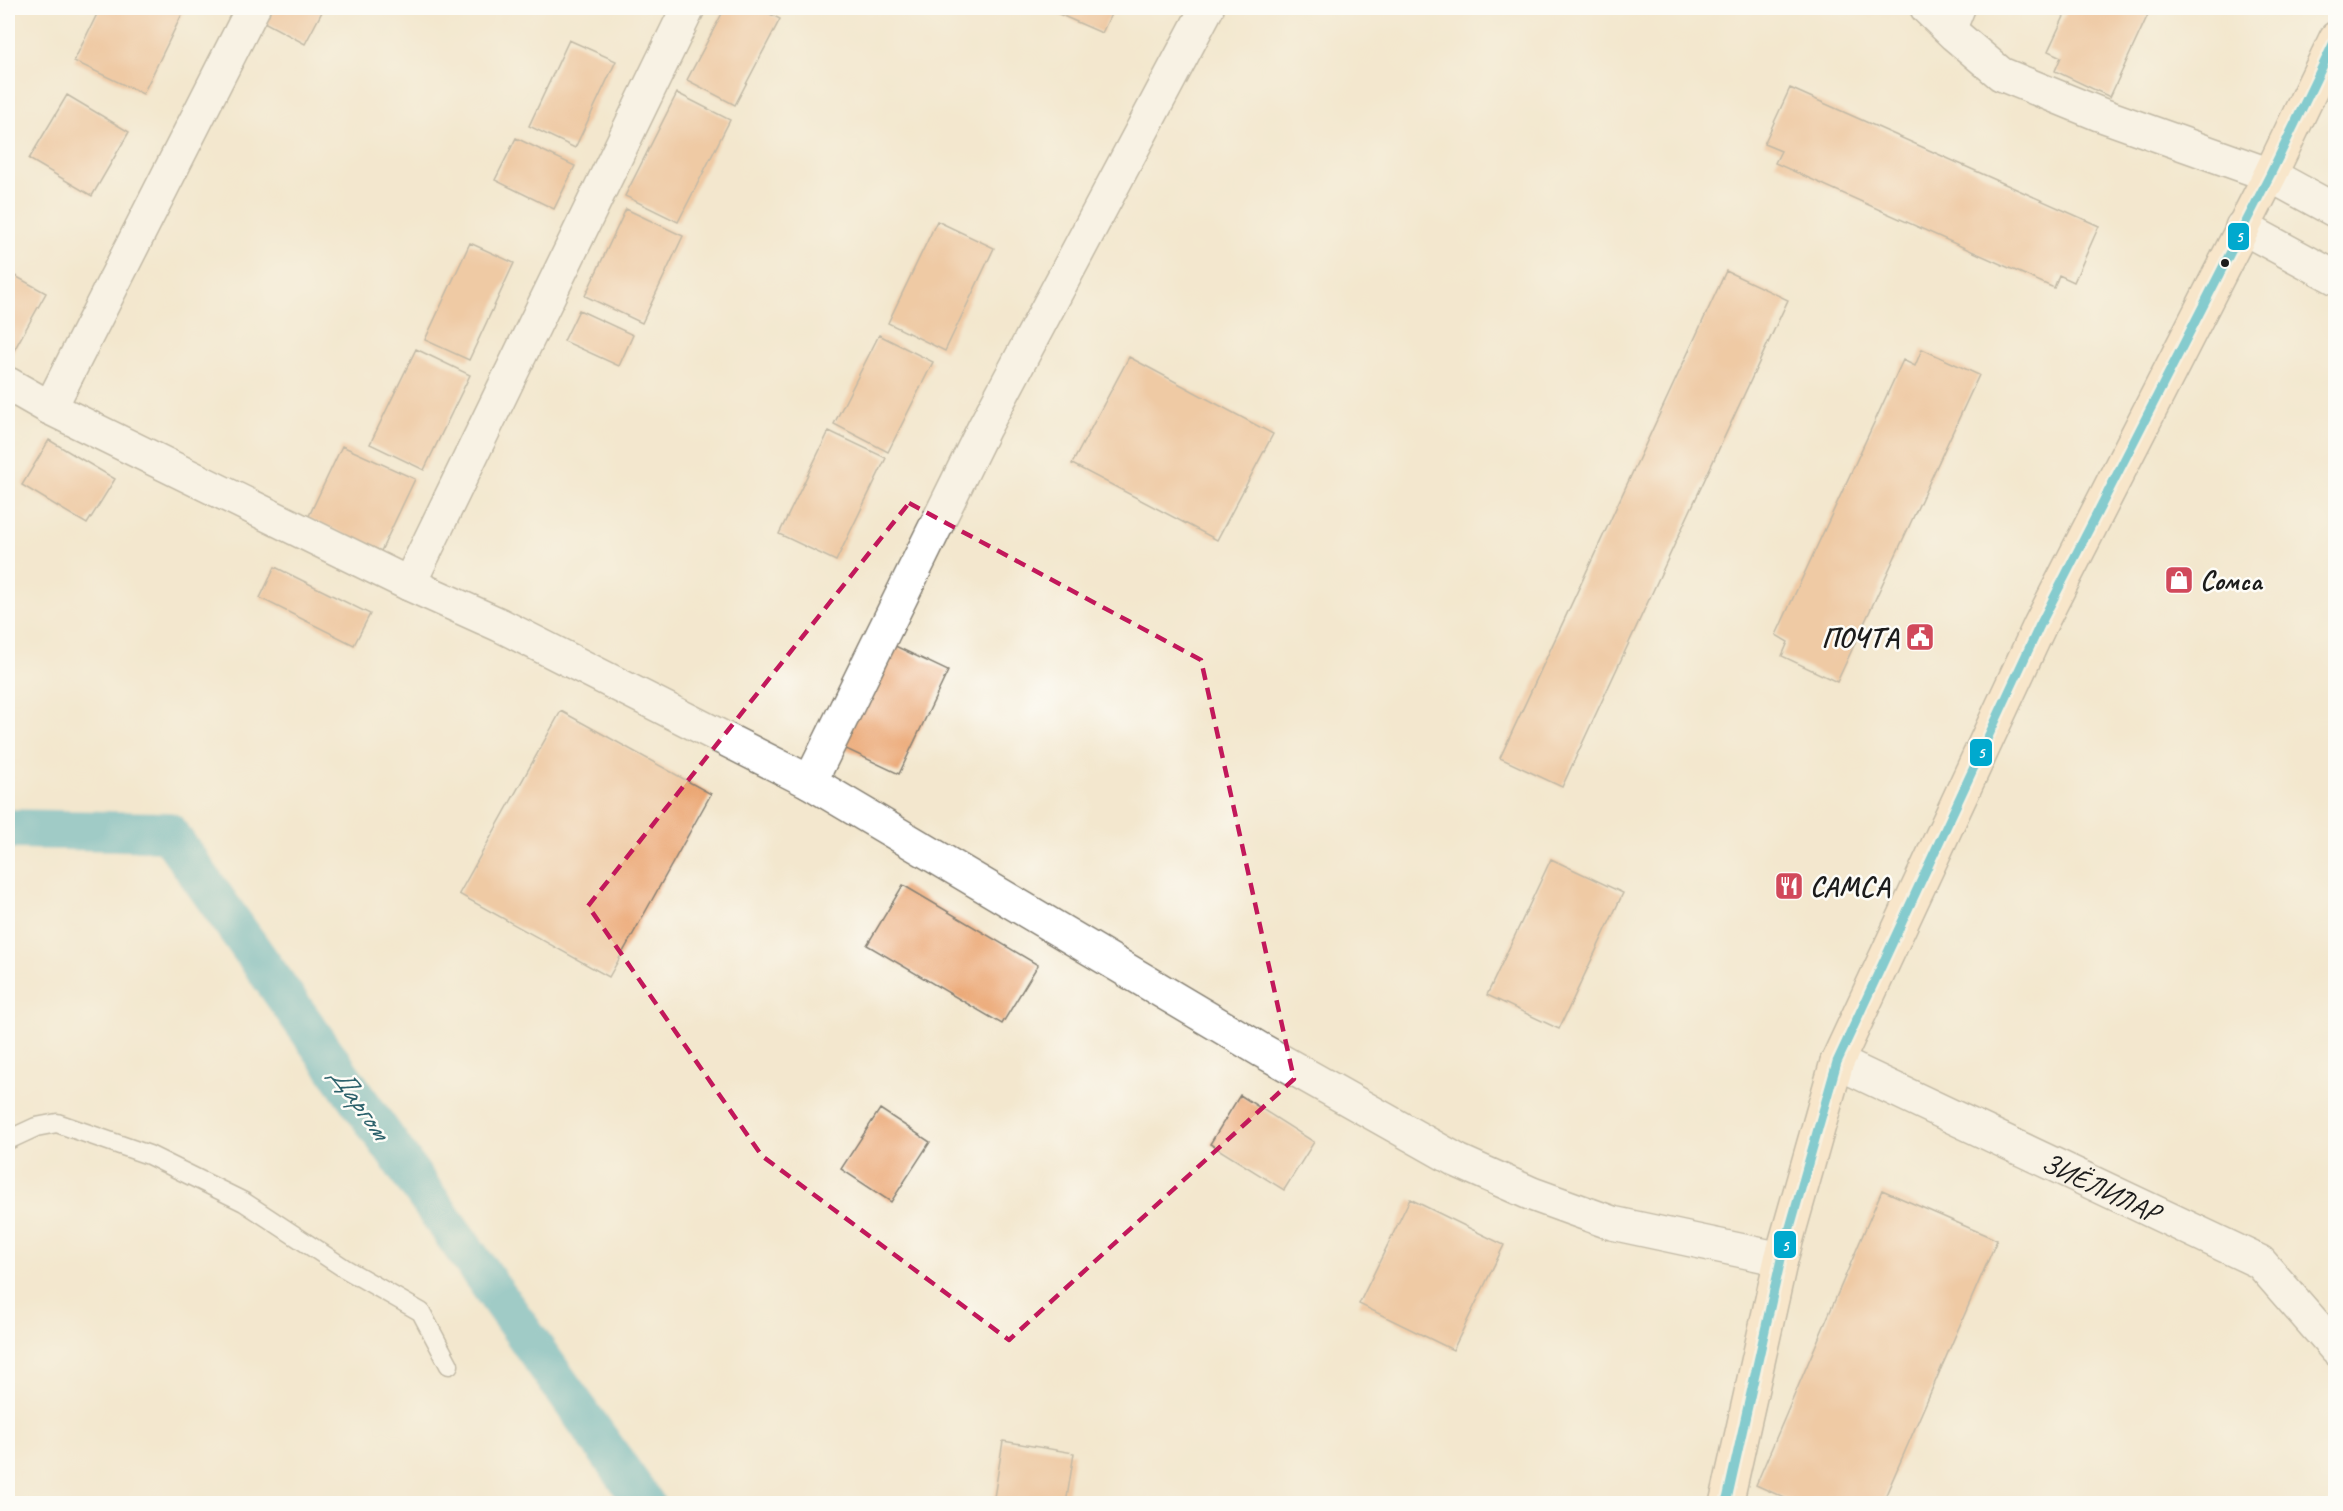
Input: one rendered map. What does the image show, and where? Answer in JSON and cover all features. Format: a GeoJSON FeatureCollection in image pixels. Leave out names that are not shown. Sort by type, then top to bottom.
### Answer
{"type":"FeatureCollection","features":[{"type":"Feature","properties":{"kind":"main road"},"geometry":{"type":"LineString","coordinates":[[1726,1503],[1781,1259],[1837,1062],[2040,626],[2270,176],[2336,38]]}},
{"type":"Feature","properties":{"kind":"street"},"geometry":{"type":"LineString","coordinates":[[50,408],[253,8]]}},
{"type":"Feature","properties":{"kind":"street"},"geometry":{"type":"LineString","coordinates":[[409,585],[688,8]]}},
{"type":"Feature","properties":{"kind":"street"},"geometry":{"type":"LineString","coordinates":[[810,782],[984,428],[1207,8]]}},
{"type":"Feature","properties":{"kind":"street"},"geometry":{"type":"LineString","coordinates":[[1927,8],[1960,21],[2001,74],[2099,114],[2270,176],[2336,211]]}},
{"type":"Feature","properties":{"kind":"street"},"geometry":{"type":"LineString","coordinates":[[2242,227],[2336,278]]}},
{"type":"Feature","properties":{"kind":"street"},"geometry":{"type":"LineString","coordinates":[[8,384],[50,408],[409,585],[500,625],[810,782],[1261,1050],[1458,1161],[1532,1194],[1612,1223],[1781,1259]]}},
{"type":"Feature","properties":{"kind":"street","name":"ЗИЁЛИЛАР"},"geometry":{"type":"LineString","coordinates":[[1837,1062],[2260,1262],[2336,1349]]}},
{"type":"Feature","properties":{"kind":"lane"},"geometry":{"type":"LineString","coordinates":[[8,1140],[36,1127],[57,1123],[148,1155],[244,1202],[344,1268],[422,1312],[449,1365]]}},
{"type":"Feature","properties":{"kind":"highlighted area"},"geometry":{"type":"Polygon","coordinates":[[[909,503],[1201,660],[1294,1079],[1009,1340],[762,1156],[588,906],[909,503]]]}},
{"type":"Feature","properties":{"kind":"building"},"geometry":{"type":"Polygon","coordinates":[[[100,8],[185,8],[143,94],[74,61],[100,8]]]}},
{"type":"Feature","properties":{"kind":"building"},"geometry":{"type":"Polygon","coordinates":[[[252,8],[324,8],[305,44],[249,14],[252,8]]]}},
{"type":"Feature","properties":{"kind":"building"},"geometry":{"type":"Polygon","coordinates":[[[725,8],[758,8],[780,19],[735,105],[687,80],[725,8]]]}},
{"type":"Feature","properties":{"kind":"building"},"geometry":{"type":"Polygon","coordinates":[[[1045,8],[1114,8],[1102,33],[1045,8]]]}},
{"type":"Feature","properties":{"kind":"building"},"geometry":{"type":"Polygon","coordinates":[[[2068,8],[2151,8],[2110,97],[2055,71],[2061,57],[2048,51],[2068,8]]]}},
{"type":"Feature","properties":{"kind":"building"},"geometry":{"type":"Polygon","coordinates":[[[569,40],[616,61],[575,148],[529,126],[569,40]]]}},
{"type":"Feature","properties":{"kind":"building"},"geometry":{"type":"Polygon","coordinates":[[[1790,88],[2099,226],[2074,282],[2059,275],[2054,288],[1775,163],[1781,151],[1764,144],[1790,88]]]}},
{"type":"Feature","properties":{"kind":"building"},"geometry":{"type":"Polygon","coordinates":[[[677,93],[730,120],[678,222],[625,196],[677,93]]]}},
{"type":"Feature","properties":{"kind":"building"},"geometry":{"type":"Polygon","coordinates":[[[67,95],[129,132],[92,196],[29,159],[67,95]]]}},
{"type":"Feature","properties":{"kind":"building"},"geometry":{"type":"Polygon","coordinates":[[[516,138],[575,166],[554,209],[495,180],[516,138]]]}},
{"type":"Feature","properties":{"kind":"building"},"geometry":{"type":"Polygon","coordinates":[[[626,209],[683,236],[642,323],[585,296],[626,209]]]}},
{"type":"Feature","properties":{"kind":"building"},"geometry":{"type":"Polygon","coordinates":[[[937,221],[994,248],[945,351],[888,323],[937,221]]]}},
{"type":"Feature","properties":{"kind":"building"},"geometry":{"type":"Polygon","coordinates":[[[470,243],[514,263],[469,360],[425,340],[470,243]]]}},
{"type":"Feature","properties":{"kind":"building"},"geometry":{"type":"Polygon","coordinates":[[[1726,271],[1788,300],[1562,787],[1500,758],[1726,271]]]}},
{"type":"Feature","properties":{"kind":"building"},"geometry":{"type":"Polygon","coordinates":[[[8,272],[46,293],[8,361],[8,272]]]}},
{"type":"Feature","properties":{"kind":"building"},"geometry":{"type":"Polygon","coordinates":[[[579,310],[633,335],[619,366],[564,341],[579,310]]]}},
{"type":"Feature","properties":{"kind":"building"},"geometry":{"type":"Polygon","coordinates":[[[879,335],[933,362],[888,452],[834,424],[879,335]]]}},
{"type":"Feature","properties":{"kind":"building"},"geometry":{"type":"Polygon","coordinates":[[[416,349],[470,375],[424,470],[370,444],[416,349]]]}},
{"type":"Feature","properties":{"kind":"building"},"geometry":{"type":"Polygon","coordinates":[[[1922,349],[1979,375],[1837,682],[1782,656],[1788,642],[1776,635],[1903,360],[1915,366],[1922,349]]]}},
{"type":"Feature","properties":{"kind":"building"},"geometry":{"type":"Polygon","coordinates":[[[1129,357],[1273,434],[1217,540],[1072,464],[1129,357]]]}},
{"type":"Feature","properties":{"kind":"building"},"geometry":{"type":"Polygon","coordinates":[[[829,431],[886,458],[836,561],[779,534],[829,431]]]}},
{"type":"Feature","properties":{"kind":"building"},"geometry":{"type":"Polygon","coordinates":[[[49,440],[115,479],[87,524],[22,485],[49,440]]]}},
{"type":"Feature","properties":{"kind":"building"},"geometry":{"type":"Polygon","coordinates":[[[342,446],[415,479],[381,551],[308,518],[342,446]]]}},
{"type":"Feature","properties":{"kind":"building"},"geometry":{"type":"Polygon","coordinates":[[[8,476],[13,480],[8,489],[8,476]]]}},
{"type":"Feature","properties":{"kind":"building"},"geometry":{"type":"Polygon","coordinates":[[[275,567],[370,614],[354,645],[260,598],[275,567]]]}},
{"type":"Feature","properties":{"kind":"building"},"geometry":{"type":"Polygon","coordinates":[[[891,644],[948,671],[899,774],[842,747],[891,644]]]}},
{"type":"Feature","properties":{"kind":"building"},"geometry":{"type":"Polygon","coordinates":[[[561,711],[711,794],[609,977],[459,894],[561,711]]]}},
{"type":"Feature","properties":{"kind":"building"},"geometry":{"type":"Polygon","coordinates":[[[1551,859],[1623,893],[1559,1029],[1487,995],[1551,859]]]}},
{"type":"Feature","properties":{"kind":"building"},"geometry":{"type":"Polygon","coordinates":[[[903,885],[1038,965],[1002,1024],[867,945],[903,885]]]}},
{"type":"Feature","properties":{"kind":"building"},"geometry":{"type":"Polygon","coordinates":[[[1240,1095],[1314,1142],[1284,1190],[1210,1144],[1240,1095]]]}},
{"type":"Feature","properties":{"kind":"building"},"geometry":{"type":"Polygon","coordinates":[[[880,1109],[930,1142],[891,1202],[841,1169],[880,1109]]]}},
{"type":"Feature","properties":{"kind":"building"},"geometry":{"type":"Polygon","coordinates":[[[1882,1190],[1997,1240],[1882,1504],[1798,1504],[1756,1485],[1882,1190]]]}},
{"type":"Feature","properties":{"kind":"building"},"geometry":{"type":"Polygon","coordinates":[[[1410,1199],[1504,1245],[1453,1350],[1359,1304],[1410,1199]]]}},
{"type":"Feature","properties":{"kind":"building"},"geometry":{"type":"Polygon","coordinates":[[[1003,1441],[1074,1453],[1066,1504],[993,1504],[1003,1441]]]}},
{"type":"Feature","properties":{"kind":"waterway","name":"Даргом"},"geometry":{"type":"LineString","coordinates":[[8,829],[168,832],[645,1504]]}},
{"type":"Feature","properties":{"kind":"transit line","name":"5"},"geometry":{"type":"LineString","coordinates":[[1726,1504],[1781,1259],[1837,1062],[2040,625],[2270,175],[2336,38]]}},
{"type":"Feature","properties":{"kind":"place","name":"Сомса"},"geometry":{"type":"Point","coordinates":[2179,580]}},
{"type":"Feature","properties":{"kind":"place","name":"ПОЧТА"},"geometry":{"type":"Point","coordinates":[1920,637]}},
{"type":"Feature","properties":{"kind":"place","name":"САМСА"},"geometry":{"type":"Point","coordinates":[1789,886]}}]}
